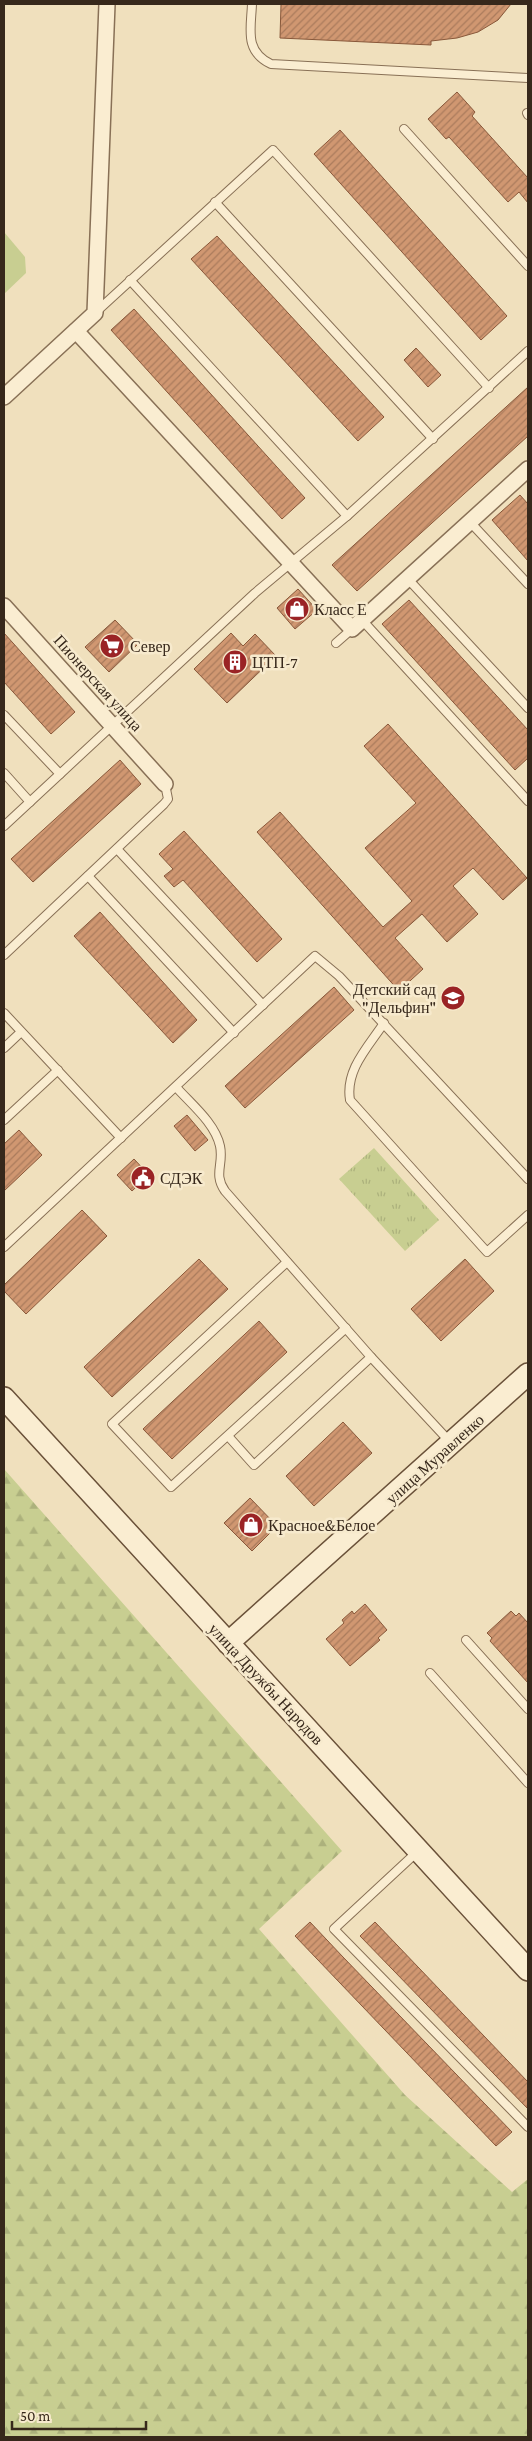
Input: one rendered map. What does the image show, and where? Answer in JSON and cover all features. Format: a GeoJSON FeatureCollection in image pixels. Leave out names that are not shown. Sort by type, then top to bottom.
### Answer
{"type":"FeatureCollection","features":[{"type":"Feature","properties":{"kind":"street"},"geometry":{"type":"LineString","coordinates":[[4,397],[95,313],[107,4]]}},
{"type":"Feature","properties":{"kind":"street"},"geometry":{"type":"LineString","coordinates":[[76,331],[291,564],[357,624],[528,469]]}},
{"type":"Feature","properties":{"kind":"street","name":"Пионерская улица"},"geometry":{"type":"LineString","coordinates":[[4,606],[166,784]]}},
{"type":"Feature","properties":{"kind":"street","name":"улица Муравленко"},"geometry":{"type":"LineString","coordinates":[[228,1643],[528,1374]]}},
{"type":"Feature","properties":{"kind":"street","name":"улица Дружбы Народов"},"geometry":{"type":"LineString","coordinates":[[4,1398],[419,1850],[525,1961]]}},
{"type":"Feature","properties":{"kind":"lane"},"geometry":{"type":"LineString","coordinates":[[252,4],[250,36],[253,48],[259,58],[271,64],[528,78]]}},
{"type":"Feature","properties":{"kind":"lane"},"geometry":{"type":"LineString","coordinates":[[404,129],[528,266]]}},
{"type":"Feature","properties":{"kind":"lane"},"geometry":{"type":"LineString","coordinates":[[95,313],[273,150],[489,388]]}},
{"type":"Feature","properties":{"kind":"lane"},"geometry":{"type":"LineString","coordinates":[[215,202],[433,440]]}},
{"type":"Feature","properties":{"kind":"lane"},"geometry":{"type":"LineString","coordinates":[[130,280],[347,516]]}},
{"type":"Feature","properties":{"kind":"lane"},"geometry":{"type":"LineString","coordinates":[[4,826],[255,593],[347,516],[433,440],[528,351]]}},
{"type":"Feature","properties":{"kind":"lane"},"geometry":{"type":"LineString","coordinates":[[470,522],[528,584]]}},
{"type":"Feature","properties":{"kind":"lane"},"geometry":{"type":"LineString","coordinates":[[407,578],[528,708]]}},
{"type":"Feature","properties":{"kind":"lane"},"geometry":{"type":"LineString","coordinates":[[336,643],[357,624],[528,801]]}},
{"type":"Feature","properties":{"kind":"lane"},"geometry":{"type":"LineString","coordinates":[[4,714],[60,774]]}},
{"type":"Feature","properties":{"kind":"lane"},"geometry":{"type":"LineString","coordinates":[[4,773],[30,802]]}},
{"type":"Feature","properties":{"kind":"lane"},"geometry":{"type":"LineString","coordinates":[[4,954],[168,799],[166,784]]}},
{"type":"Feature","properties":{"kind":"lane"},"geometry":{"type":"LineString","coordinates":[[117,849],[263,1005]]}},
{"type":"Feature","properties":{"kind":"lane"},"geometry":{"type":"LineString","coordinates":[[88,876],[234,1032]]}},
{"type":"Feature","properties":{"kind":"lane"},"geometry":{"type":"LineString","coordinates":[[4,1247],[315,956],[339,976],[528,1178]]}},
{"type":"Feature","properties":{"kind":"lane"},"geometry":{"type":"LineString","coordinates":[[4,1013],[121,1138]]}},
{"type":"Feature","properties":{"kind":"lane"},"geometry":{"type":"LineString","coordinates":[[384,1023],[351,1073],[348,1086],[350,1100],[487,1252],[528,1214]]}},
{"type":"Feature","properties":{"kind":"lane"},"geometry":{"type":"LineString","coordinates":[[4,1048],[21,1032]]}},
{"type":"Feature","properties":{"kind":"lane"},"geometry":{"type":"LineString","coordinates":[[4,1120],[58,1070]]}},
{"type":"Feature","properties":{"kind":"lane"},"geometry":{"type":"LineString","coordinates":[[176,1087],[216,1134],[220,1148],[218,1179],[221,1186],[371,1358],[452,1444]]}},
{"type":"Feature","properties":{"kind":"lane"},"geometry":{"type":"LineString","coordinates":[[287,1262],[112,1424],[171,1487],[346,1328]]}},
{"type":"Feature","properties":{"kind":"lane"},"geometry":{"type":"LineString","coordinates":[[228,1436],[254,1465],[371,1358]]}},
{"type":"Feature","properties":{"kind":"lane"},"geometry":{"type":"LineString","coordinates":[[466,1640],[528,1709]]}},
{"type":"Feature","properties":{"kind":"lane"},"geometry":{"type":"LineString","coordinates":[[430,1673],[528,1783]]}},
{"type":"Feature","properties":{"kind":"lane"},"geometry":{"type":"LineString","coordinates":[[419,1850],[334,1929],[528,2128]]}},
{"type":"Feature","properties":{"kind":"green space"},"geometry":{"type":"Polygon","coordinates":[[[4,232],[25,257],[26,273],[4,294],[4,232]]]}},
{"type":"Feature","properties":{"kind":"green space"},"geometry":{"type":"Polygon","coordinates":[[[374,1148],[439,1220],[405,1251],[339,1179],[374,1148]]]}},
{"type":"Feature","properties":{"kind":"green space"},"geometry":{"type":"Polygon","coordinates":[[[4,1469],[342,1851],[259,1929],[405,2095],[512,2192],[528,2179],[528,2437],[4,2437],[4,1469]]]}},
{"type":"Feature","properties":{"kind":"building"},"geometry":{"type":"Polygon","coordinates":[[[281,4],[511,4],[498,20],[478,32],[457,38],[431,41],[431,45],[280,38],[281,4]]]}},
{"type":"Feature","properties":{"kind":"building"},"geometry":{"type":"Polygon","coordinates":[[[457,92],[475,112],[472,116],[528,178],[528,203],[519,192],[508,202],[449,137],[446,139],[428,119],[457,92]]]}},
{"type":"Feature","properties":{"kind":"building"},"geometry":{"type":"Polygon","coordinates":[[[340,130],[507,316],[481,340],[314,154],[340,130]]]}},
{"type":"Feature","properties":{"kind":"building"},"geometry":{"type":"Polygon","coordinates":[[[217,236],[384,417],[358,441],[191,259],[217,236]]]}},
{"type":"Feature","properties":{"kind":"building"},"geometry":{"type":"Polygon","coordinates":[[[134,309],[305,498],[282,519],[111,330],[134,309]]]}},
{"type":"Feature","properties":{"kind":"building"},"geometry":{"type":"Polygon","coordinates":[[[416,348],[441,375],[428,387],[404,360],[416,348]]]}},
{"type":"Feature","properties":{"kind":"building"},"geometry":{"type":"Polygon","coordinates":[[[528,387],[528,436],[357,591],[332,565],[528,387]]]}},
{"type":"Feature","properties":{"kind":"building"},"geometry":{"type":"Polygon","coordinates":[[[520,495],[528,504],[528,561],[492,520],[520,495]]]}},
{"type":"Feature","properties":{"kind":"building","name":"Класс Е"},"geometry":{"type":"Polygon","coordinates":[[[298,589],[317,610],[295,629],[277,608],[298,589]]]}},
{"type":"Feature","properties":{"kind":"building"},"geometry":{"type":"Polygon","coordinates":[[[409,600],[528,730],[528,758],[515,770],[382,624],[409,600]]]}},
{"type":"Feature","properties":{"kind":"building","name":"Север"},"geometry":{"type":"Polygon","coordinates":[[[115,620],[138,644],[109,672],[85,647],[115,620]]]}},
{"type":"Feature","properties":{"kind":"building"},"geometry":{"type":"Polygon","coordinates":[[[4,633],[75,712],[51,734],[4,682],[4,633]]]}},
{"type":"Feature","properties":{"kind":"building","name":"ЦТП-7"},"geometry":{"type":"Polygon","coordinates":[[[231,633],[243,646],[255,634],[276,656],[227,703],[194,669],[231,633]]]}},
{"type":"Feature","properties":{"kind":"building"},"geometry":{"type":"Polygon","coordinates":[[[388,724],[527,878],[503,900],[473,868],[453,886],[478,914],[447,942],[422,914],[395,938],[423,969],[399,991],[257,832],[280,812],[383,927],[412,901],[365,848],[416,803],[364,746],[388,724]]]}},
{"type":"Feature","properties":{"kind":"building"},"geometry":{"type":"Polygon","coordinates":[[[120,760],[141,784],[33,882],[11,859],[120,760]]]}},
{"type":"Feature","properties":{"kind":"building"},"geometry":{"type":"Polygon","coordinates":[[[184,831],[282,939],[257,962],[183,880],[174,887],[164,876],[173,869],[159,854],[184,831]]]}},
{"type":"Feature","properties":{"kind":"building"},"geometry":{"type":"Polygon","coordinates":[[[100,912],[197,1020],[173,1043],[74,936],[100,912]]]}},
{"type":"Feature","properties":{"kind":"building"},"geometry":{"type":"Polygon","coordinates":[[[334,987],[354,1010],[245,1108],[225,1086],[334,987]]]}},
{"type":"Feature","properties":{"kind":"building"},"geometry":{"type":"Polygon","coordinates":[[[187,1115],[208,1140],[195,1151],[174,1126],[187,1115]]]}},
{"type":"Feature","properties":{"kind":"building"},"geometry":{"type":"Polygon","coordinates":[[[19,1130],[42,1155],[4,1191],[4,1144],[19,1130]]]}},
{"type":"Feature","properties":{"kind":"building"},"geometry":{"type":"Polygon","coordinates":[[[134,1159],[149,1175],[132,1191],[117,1175],[134,1159]]]}},
{"type":"Feature","properties":{"kind":"building"},"geometry":{"type":"Polygon","coordinates":[[[82,1210],[107,1236],[26,1314],[4,1291],[4,1285],[82,1210]]]}},
{"type":"Feature","properties":{"kind":"building"},"geometry":{"type":"Polygon","coordinates":[[[199,1259],[228,1289],[112,1397],[84,1367],[199,1259]]]}},
{"type":"Feature","properties":{"kind":"building"},"geometry":{"type":"Polygon","coordinates":[[[465,1259],[494,1291],[441,1341],[411,1309],[465,1259]]]}},
{"type":"Feature","properties":{"kind":"building"},"geometry":{"type":"Polygon","coordinates":[[[259,1321],[287,1352],[172,1459],[143,1429],[259,1321]]]}},
{"type":"Feature","properties":{"kind":"building"},"geometry":{"type":"Polygon","coordinates":[[[343,1422],[372,1453],[314,1506],[286,1476],[343,1422]]]}},
{"type":"Feature","properties":{"kind":"building","name":"Красное&Белое"},"geometry":{"type":"Polygon","coordinates":[[[250,1498],[277,1526],[252,1551],[224,1523],[250,1498]]]}},
{"type":"Feature","properties":{"kind":"building"},"geometry":{"type":"Polygon","coordinates":[[[365,1604],[387,1630],[378,1638],[380,1640],[350,1666],[326,1639],[344,1623],[342,1620],[352,1611],[354,1614],[365,1604]]]}},
{"type":"Feature","properties":{"kind":"building"},"geometry":{"type":"Polygon","coordinates":[[[511,1611],[516,1616],[519,1613],[528,1623],[528,1683],[490,1641],[492,1638],[487,1633],[511,1611]]]}},
{"type":"Feature","properties":{"kind":"building"},"geometry":{"type":"Polygon","coordinates":[[[310,1922],[512,2132],[496,2146],[295,1936],[310,1922]]]}},
{"type":"Feature","properties":{"kind":"building"},"geometry":{"type":"Polygon","coordinates":[[[375,1922],[528,2082],[528,2109],[360,1936],[375,1922]]]}},
{"type":"Feature","properties":{"kind":"place","name":"Класс Е"},"geometry":{"type":"Point","coordinates":[297,609]}},
{"type":"Feature","properties":{"kind":"place","name":"Север"},"geometry":{"type":"Point","coordinates":[112,646]}},
{"type":"Feature","properties":{"kind":"place","name":"ЦТП-7"},"geometry":{"type":"Point","coordinates":[235,662]}},
{"type":"Feature","properties":{"kind":"place","name":"Детский сад \"Дельфин\""},"geometry":{"type":"Point","coordinates":[453,998]}},
{"type":"Feature","properties":{"kind":"place","name":"СДЭК"},"geometry":{"type":"Point","coordinates":[143,1178]}},
{"type":"Feature","properties":{"kind":"place","name":"Красное&Белое"},"geometry":{"type":"Point","coordinates":[251,1525]}}]}
